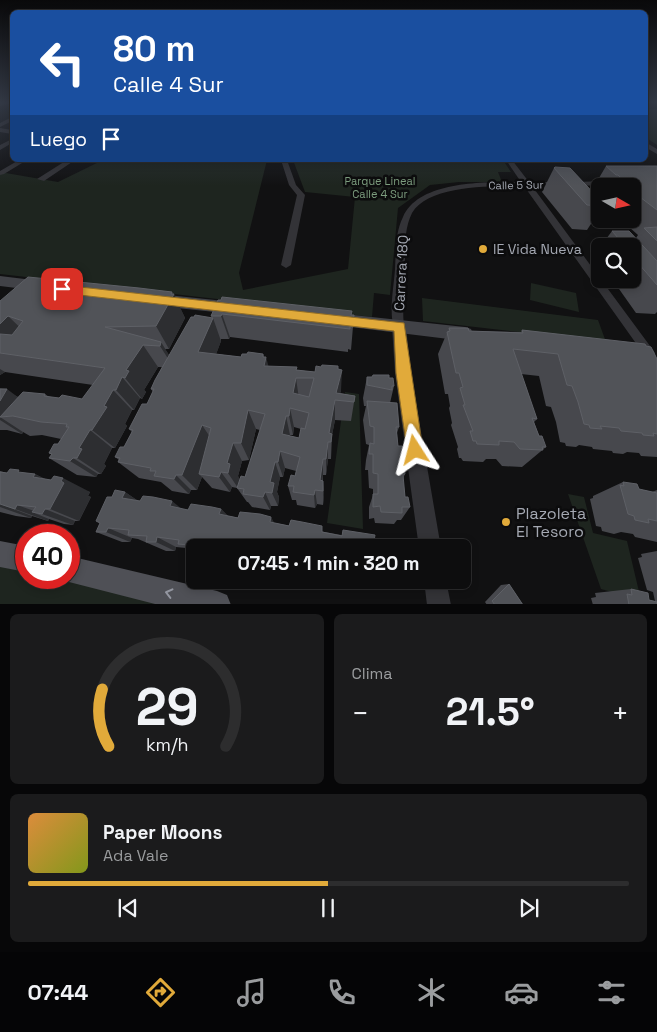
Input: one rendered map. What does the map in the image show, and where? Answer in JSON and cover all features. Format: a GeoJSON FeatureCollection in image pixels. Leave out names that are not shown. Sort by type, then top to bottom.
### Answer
{"type":"FeatureCollection","features":[{"type":"Feature","properties":{"kind":"main road"},"geometry":{"type":"LineString","coordinates":[[0,281],[44,289]]}},
{"type":"Feature","properties":{"kind":"main road"},"geometry":{"type":"LineString","coordinates":[[140,298],[246,310]]}},
{"type":"Feature","properties":{"kind":"main road"},"geometry":{"type":"LineString","coordinates":[[323,318],[483,336]]}},
{"type":"Feature","properties":{"kind":"main road"},"geometry":{"type":"LineString","coordinates":[[634,353],[655,358]]}},
{"type":"Feature","properties":{"kind":"main road"},"geometry":{"type":"LineString","coordinates":[[0,554],[15,557]]}},
{"type":"Feature","properties":{"kind":"main road"},"geometry":{"type":"LineString","coordinates":[[80,572],[217,604]]}},
{"type":"Feature","properties":{"kind":"street"},"geometry":{"type":"LineString","coordinates":[[2,173],[21,162]]}},
{"type":"Feature","properties":{"kind":"street"},"geometry":{"type":"LineString","coordinates":[[41,179],[69,162]]}},
{"type":"Feature","properties":{"kind":"street"},"geometry":{"type":"LineString","coordinates":[[285,162],[293,185],[301,195],[286,265]]}},
{"type":"Feature","properties":{"kind":"street"},"geometry":{"type":"LineString","coordinates":[[510,162],[655,358]]}},
{"type":"Feature","properties":{"kind":"street","name":"Calle 5 Sur"},"geometry":{"type":"LineString","coordinates":[[411,208],[422,199],[448,189],[470,186],[591,184]]}},
{"type":"Feature","properties":{"kind":"street","name":"Carrera 18Q"},"geometry":{"type":"LineString","coordinates":[[411,208],[404,222],[400,249],[398,317],[403,373],[429,539]]}},
{"type":"Feature","properties":{"kind":"street"},"geometry":{"type":"LineString","coordinates":[[436,589],[439,604]]}},
{"type":"Feature","properties":{"kind":"green space"},"geometry":{"type":"Polygon","coordinates":[[[648,130],[657,130],[657,145],[648,139],[648,130]]]}},
{"type":"Feature","properties":{"kind":"green space","name":"Parque Lineal Calle 4 Sur"},"geometry":{"type":"Polygon","coordinates":[[[99,162],[267,162],[239,273],[243,290],[348,269],[355,197],[305,192],[294,162],[504,162],[511,172],[498,172],[502,182],[459,182],[430,185],[398,208],[390,295],[374,293],[372,317],[0,274],[0,172],[58,182],[99,162]]]}},
{"type":"Feature","properties":{"kind":"green space"},"geometry":{"type":"Polygon","coordinates":[[[531,283],[576,293],[579,312],[530,300],[531,283]]]}},
{"type":"Feature","properties":{"kind":"green space"},"geometry":{"type":"Polygon","coordinates":[[[422,298],[598,320],[606,342],[423,321],[422,298]]]}},
{"type":"Feature","properties":{"kind":"green space"},"geometry":{"type":"Polygon","coordinates":[[[345,392],[359,394],[363,529],[327,523],[345,392]]]}},
{"type":"Feature","properties":{"kind":"green space"},"geometry":{"type":"Polygon","coordinates":[[[568,494],[584,497],[593,533],[627,541],[641,600],[601,589],[568,494]]]}},
{"type":"Feature","properties":{"kind":"green space"},"geometry":{"type":"Polygon","coordinates":[[[0,564],[15,567],[15,589],[80,589],[80,582],[178,604],[0,604],[0,564]]]}},
{"type":"Feature","properties":{"kind":"building"},"geometry":{"type":"Polygon","coordinates":[[[606,166],[657,166],[657,210],[641,198],[641,178],[621,178],[606,166]]]}},
{"type":"Feature","properties":{"kind":"building"},"geometry":{"type":"Polygon","coordinates":[[[554,168],[570,168],[591,190],[591,205],[587,205],[554,168]]]}},
{"type":"Feature","properties":{"kind":"building"},"geometry":{"type":"Polygon","coordinates":[[[657,227],[657,241],[644,228],[657,227]]]}},
{"type":"Feature","properties":{"kind":"building"},"geometry":{"type":"Polygon","coordinates":[[[612,231],[629,231],[636,238],[618,238],[612,231]]]}},
{"type":"Feature","properties":{"kind":"building"},"geometry":{"type":"Polygon","coordinates":[[[641,244],[657,261],[657,285],[641,266],[641,244]]]}},
{"type":"Feature","properties":{"kind":"building"},"geometry":{"type":"Polygon","coordinates":[[[28,277],[139,288],[172,292],[171,294],[174,294],[156,326],[105,327],[161,342],[160,346],[143,345],[126,370],[129,371],[125,378],[122,377],[116,390],[113,390],[104,406],[107,407],[79,448],[82,449],[77,458],[73,458],[70,461],[49,458],[52,454],[49,453],[54,444],[58,444],[69,427],[66,427],[67,424],[41,422],[13,416],[0,417],[23,392],[45,394],[44,396],[59,398],[62,395],[82,399],[105,368],[0,353],[0,334],[12,335],[23,321],[8,316],[0,324],[0,301],[28,277]]]}},
{"type":"Feature","properties":{"kind":"building"},"geometry":{"type":"Polygon","coordinates":[[[222,297],[352,311],[351,315],[354,315],[353,327],[350,326],[350,329],[222,314],[221,316],[211,316],[218,300],[221,300],[222,297]]]}},
{"type":"Feature","properties":{"kind":"building"},"geometry":{"type":"Polygon","coordinates":[[[195,315],[213,318],[198,352],[241,357],[242,354],[247,354],[248,352],[263,354],[263,357],[266,357],[264,366],[297,367],[296,370],[315,372],[316,366],[321,367],[322,365],[338,366],[338,369],[342,370],[336,393],[355,396],[354,402],[335,400],[329,433],[332,434],[331,442],[328,442],[326,459],[323,459],[320,480],[323,481],[323,491],[315,490],[314,495],[293,492],[294,486],[288,486],[291,475],[295,476],[300,457],[280,451],[270,482],[274,483],[272,493],[265,492],[263,497],[243,494],[244,489],[237,488],[241,476],[245,477],[265,414],[248,410],[241,443],[233,443],[227,463],[230,464],[228,473],[221,472],[219,477],[199,474],[211,428],[202,425],[182,475],[176,475],[174,479],[154,476],[156,471],[150,471],[151,468],[118,462],[120,458],[115,457],[120,447],[124,447],[133,430],[129,429],[142,404],[147,404],[154,389],[151,389],[155,380],[191,317],[195,315]],[[296,378],[293,393],[309,397],[314,378],[296,378]],[[290,408],[282,434],[299,438],[301,428],[305,429],[309,413],[290,408]]]}},
{"type":"Feature","properties":{"kind":"building"},"geometry":{"type":"Polygon","coordinates":[[[449,328],[468,328],[469,331],[523,333],[522,330],[645,344],[651,347],[657,359],[657,434],[653,433],[654,436],[643,435],[642,433],[621,431],[619,428],[600,426],[602,429],[590,428],[589,425],[584,424],[572,386],[567,385],[558,354],[513,349],[537,419],[532,418],[539,436],[542,436],[546,447],[542,447],[543,450],[520,449],[514,442],[499,441],[499,445],[477,444],[476,441],[473,441],[470,431],[473,431],[463,405],[465,405],[460,388],[463,387],[459,373],[456,373],[447,332],[450,331],[449,328]]]}},
{"type":"Feature","properties":{"kind":"building"},"geometry":{"type":"Polygon","coordinates":[[[373,375],[389,375],[389,378],[393,378],[394,386],[392,386],[392,390],[367,385],[367,377],[372,377],[373,375]]]}},
{"type":"Feature","properties":{"kind":"building"},"geometry":{"type":"Polygon","coordinates":[[[0,389],[7,389],[0,401],[0,389]]]}},
{"type":"Feature","properties":{"kind":"building"},"geometry":{"type":"Polygon","coordinates":[[[367,401],[397,403],[399,427],[396,427],[398,446],[402,446],[405,497],[408,497],[410,507],[402,507],[402,513],[381,512],[380,506],[373,507],[373,494],[378,494],[378,474],[373,473],[373,454],[369,454],[370,443],[374,444],[374,427],[370,426],[367,401]]]}},
{"type":"Feature","properties":{"kind":"building"},"geometry":{"type":"Polygon","coordinates":[[[10,469],[35,474],[33,477],[51,480],[54,476],[63,478],[61,481],[64,483],[50,509],[45,509],[42,514],[32,512],[36,507],[17,505],[15,509],[0,504],[0,472],[7,473],[10,469]]]}},
{"type":"Feature","properties":{"kind":"building"},"geometry":{"type":"Polygon","coordinates":[[[623,482],[637,484],[639,489],[657,493],[657,521],[648,519],[649,523],[635,520],[634,516],[628,514],[620,485],[624,486],[623,482]]]}},
{"type":"Feature","properties":{"kind":"building"},"geometry":{"type":"Polygon","coordinates":[[[115,490],[125,492],[122,498],[140,501],[143,496],[153,497],[172,501],[170,506],[188,510],[191,504],[221,509],[219,514],[238,518],[240,512],[271,517],[270,522],[289,526],[291,520],[322,526],[322,532],[342,536],[343,530],[375,535],[374,539],[186,539],[186,545],[178,544],[179,540],[157,537],[156,542],[146,542],[147,536],[128,535],[129,530],[108,528],[106,532],[96,532],[100,523],[96,521],[107,497],[112,497],[115,490]]]}},
{"type":"Feature","properties":{"kind":"building"},"geometry":{"type":"Polygon","coordinates":[[[509,584],[522,604],[494,604],[492,601],[509,584]]]}},
{"type":"Feature","properties":{"kind":"building"},"geometry":{"type":"Polygon","coordinates":[[[631,589],[648,593],[649,600],[657,602],[657,604],[629,604],[627,594],[632,595],[631,589]]]}},
{"type":"Feature","properties":{"kind":"place","name":"IE Vida Nueva"},"geometry":{"type":"Point","coordinates":[483,249]}},
{"type":"Feature","properties":{"kind":"place","name":"Plazoleta El Tesoro"},"geometry":{"type":"Point","coordinates":[506,522]}},
{"type":"Feature","properties":{"kind":"route"},"geometry":{"type":"LineString","coordinates":[[62,289],[399,327],[403,373],[415,450]]}}]}
